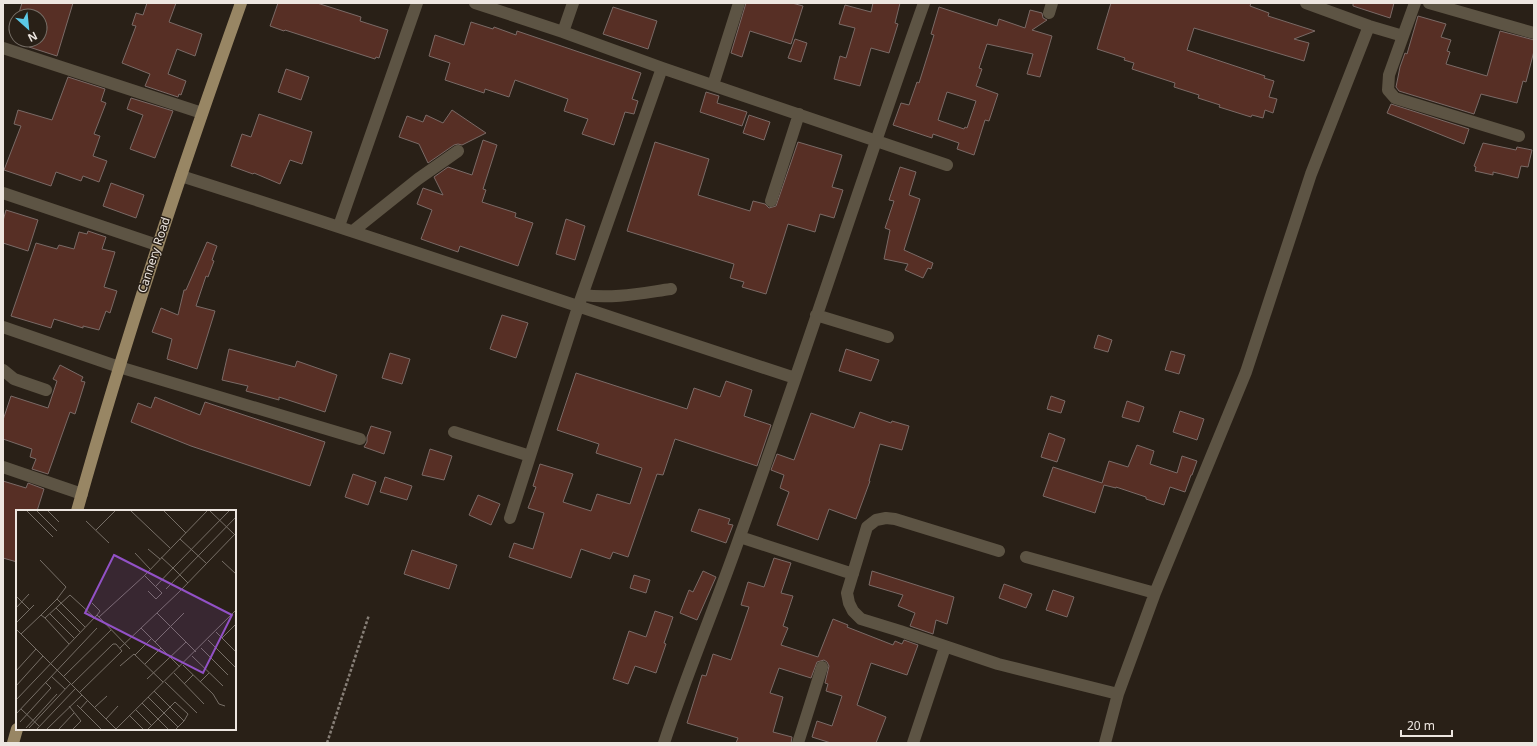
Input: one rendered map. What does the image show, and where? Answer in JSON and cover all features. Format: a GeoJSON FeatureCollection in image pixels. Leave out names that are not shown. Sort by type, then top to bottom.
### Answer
{"type":"FeatureCollection","features":[{"type":"Feature","properties":{"kind":"main road","name":"Cannery Road"},"geometry":{"type":"LineString","coordinates":[[78,510],[119,368],[157,245],[241,3]]}},
{"type":"Feature","properties":{"kind":"main road"},"geometry":{"type":"LineString","coordinates":[[13,743],[17,730]]}},
{"type":"Feature","properties":{"kind":"street"},"geometry":{"type":"LineString","coordinates":[[339,226],[417,3]]}},
{"type":"Feature","properties":{"kind":"street"},"geometry":{"type":"LineString","coordinates":[[475,3],[947,165]]}},
{"type":"Feature","properties":{"kind":"street"},"geometry":{"type":"LineString","coordinates":[[563,32],[573,3]]}},
{"type":"Feature","properties":{"kind":"street"},"geometry":{"type":"LineString","coordinates":[[713,85],[739,3]]}},
{"type":"Feature","properties":{"kind":"street"},"geometry":{"type":"LineString","coordinates":[[664,743],[677,703],[740,536],[875,141],[924,3]]}},
{"type":"Feature","properties":{"kind":"street"},"geometry":{"type":"LineString","coordinates":[[1306,3],[1403,36]]}},
{"type":"Feature","properties":{"kind":"street"},"geometry":{"type":"LineString","coordinates":[[1415,3],[1389,75],[1388,90],[1395,98],[1519,136]]}},
{"type":"Feature","properties":{"kind":"street"},"geometry":{"type":"LineString","coordinates":[[1429,3],[1534,33]]}},
{"type":"Feature","properties":{"kind":"street"},"geometry":{"type":"LineString","coordinates":[[1106,743],[1118,694],[1155,593],[1246,372],[1311,174],[1370,26]]}},
{"type":"Feature","properties":{"kind":"street"},"geometry":{"type":"LineString","coordinates":[[3,48],[202,113]]}},
{"type":"Feature","properties":{"kind":"street"},"geometry":{"type":"LineString","coordinates":[[510,518],[578,307],[662,68]]}},
{"type":"Feature","properties":{"kind":"street"},"geometry":{"type":"LineString","coordinates":[[771,201],[799,114]]}},
{"type":"Feature","properties":{"kind":"street"},"geometry":{"type":"LineString","coordinates":[[353,231],[418,179],[458,151]]}},
{"type":"Feature","properties":{"kind":"street"},"geometry":{"type":"LineString","coordinates":[[181,176],[339,226],[578,307],[795,378]]}},
{"type":"Feature","properties":{"kind":"street"},"geometry":{"type":"LineString","coordinates":[[3,192],[157,245]]}},
{"type":"Feature","properties":{"kind":"street"},"geometry":{"type":"LineString","coordinates":[[583,295],[600,297],[671,289]]}},
{"type":"Feature","properties":{"kind":"street"},"geometry":{"type":"LineString","coordinates":[[816,315],[888,337]]}},
{"type":"Feature","properties":{"kind":"street"},"geometry":{"type":"LineString","coordinates":[[3,327],[119,368],[360,439]]}},
{"type":"Feature","properties":{"kind":"street"},"geometry":{"type":"LineString","coordinates":[[3,370],[14,379],[46,390]]}},
{"type":"Feature","properties":{"kind":"street"},"geometry":{"type":"LineString","coordinates":[[454,432],[530,456]]}},
{"type":"Feature","properties":{"kind":"street"},"geometry":{"type":"LineString","coordinates":[[3,467],[82,494]]}},
{"type":"Feature","properties":{"kind":"street"},"geometry":{"type":"LineString","coordinates":[[999,550],[895,519],[886,518],[876,520],[867,527],[847,593],[849,603],[853,611],[861,619],[998,664],[1118,694]]}},
{"type":"Feature","properties":{"kind":"street"},"geometry":{"type":"LineString","coordinates":[[740,536],[853,574]]}},
{"type":"Feature","properties":{"kind":"street"},"geometry":{"type":"LineString","coordinates":[[1026,557],[1155,593]]}},
{"type":"Feature","properties":{"kind":"street"},"geometry":{"type":"LineString","coordinates":[[913,743],[945,647]]}},
{"type":"Feature","properties":{"kind":"street"},"geometry":{"type":"LineString","coordinates":[[798,743],[822,667]]}},
{"type":"Feature","properties":{"kind":"path"},"geometry":{"type":"LineString","coordinates":[[327,743],[369,615]]}},
{"type":"Feature","properties":{"kind":"building"},"geometry":{"type":"Polygon","coordinates":[[[22,3],[73,3],[57,56],[32,48],[48,48],[48,8],[20,8],[22,3]]]}},
{"type":"Feature","properties":{"kind":"building"},"geometry":{"type":"Polygon","coordinates":[[[147,3],[176,3],[169,22],[202,34],[195,56],[177,49],[168,74],[186,81],[181,95],[179,94],[178,97],[145,86],[150,74],[122,63],[136,26],[132,25],[136,13],[143,15],[147,3]]]}},
{"type":"Feature","properties":{"kind":"building"},"geometry":{"type":"Polygon","coordinates":[[[278,3],[317,3],[361,17],[360,21],[388,30],[379,58],[376,57],[375,59],[270,26],[278,3]]]}},
{"type":"Feature","properties":{"kind":"building"},"geometry":{"type":"Polygon","coordinates":[[[746,3],[792,3],[803,6],[791,44],[750,31],[742,57],[731,53],[746,3]]]}},
{"type":"Feature","properties":{"kind":"building"},"geometry":{"type":"Polygon","coordinates":[[[873,3],[900,3],[895,23],[898,24],[889,53],[871,48],[860,86],[834,79],[840,56],[846,58],[855,28],[839,24],[845,5],[871,12],[873,3]]]}},
{"type":"Feature","properties":{"kind":"building"},"geometry":{"type":"Polygon","coordinates":[[[1111,3],[1251,3],[1250,6],[1269,13],[1268,16],[1315,31],[1294,39],[1309,43],[1304,61],[1194,28],[1187,50],[1265,76],[1264,78],[1274,81],[1269,97],[1277,99],[1273,113],[1265,110],[1263,118],[1252,115],[1251,117],[1219,107],[1220,105],[1198,98],[1199,95],[1174,87],[1175,83],[1132,69],[1134,63],[1124,60],[1125,58],[1097,49],[1111,3]]]}},
{"type":"Feature","properties":{"kind":"building"},"geometry":{"type":"Polygon","coordinates":[[[1353,3],[1394,3],[1390,18],[1353,6],[1353,3]]]}},
{"type":"Feature","properties":{"kind":"building"},"geometry":{"type":"Polygon","coordinates":[[[613,7],[657,21],[648,49],[603,34],[613,7]]]}},
{"type":"Feature","properties":{"kind":"building"},"geometry":{"type":"Polygon","coordinates":[[[939,7],[997,26],[999,19],[1025,28],[1030,10],[1042,13],[1043,18],[1047,20],[1032,30],[1052,36],[1040,77],[1027,74],[1033,54],[987,44],[979,68],[982,69],[976,86],[998,94],[989,121],[985,120],[974,155],[957,149],[959,143],[933,134],[932,138],[893,125],[901,103],[909,105],[917,82],[919,83],[934,35],[931,34],[939,7]],[[947,92],[938,120],[964,129],[965,127],[967,128],[976,101],[947,92]]]}},
{"type":"Feature","properties":{"kind":"building"},"geometry":{"type":"Polygon","coordinates":[[[1418,16],[1446,24],[1441,37],[1451,40],[1447,51],[1450,52],[1446,64],[1487,76],[1500,31],[1534,40],[1534,51],[1526,82],[1523,81],[1517,103],[1481,94],[1474,114],[1399,91],[1396,87],[1400,67],[1405,53],[1407,54],[1418,16]]]}},
{"type":"Feature","properties":{"kind":"building"},"geometry":{"type":"Polygon","coordinates":[[[471,22],[493,29],[494,27],[516,35],[517,31],[641,73],[632,99],[638,101],[634,114],[625,112],[614,145],[582,134],[588,119],[564,111],[568,99],[515,80],[509,97],[485,89],[484,93],[445,80],[450,63],[429,56],[435,35],[464,45],[471,22]]]}},
{"type":"Feature","properties":{"kind":"building"},"geometry":{"type":"Polygon","coordinates":[[[795,39],[807,43],[801,62],[788,58],[795,39]]]}},
{"type":"Feature","properties":{"kind":"building"},"geometry":{"type":"Polygon","coordinates":[[[286,69],[309,77],[301,100],[278,92],[286,69]]]}},
{"type":"Feature","properties":{"kind":"building"},"geometry":{"type":"Polygon","coordinates":[[[68,77],[105,89],[101,101],[106,103],[94,134],[100,136],[93,156],[107,161],[99,182],[83,176],[81,181],[56,172],[51,186],[4,170],[21,126],[14,124],[18,110],[52,120],[68,77]]]}},
{"type":"Feature","properties":{"kind":"building"},"geometry":{"type":"Polygon","coordinates":[[[706,92],[719,96],[717,103],[747,112],[742,126],[700,112],[706,92]]]}},
{"type":"Feature","properties":{"kind":"building"},"geometry":{"type":"Polygon","coordinates":[[[131,98],[173,111],[155,158],[130,149],[143,115],[127,109],[131,98]]]}},
{"type":"Feature","properties":{"kind":"building"},"geometry":{"type":"Polygon","coordinates":[[[1391,104],[1469,129],[1464,144],[1387,113],[1391,104]]]}},
{"type":"Feature","properties":{"kind":"building"},"geometry":{"type":"Polygon","coordinates":[[[452,110],[486,133],[462,145],[454,145],[428,163],[419,144],[399,137],[407,116],[423,122],[426,115],[443,123],[452,110]]]}},
{"type":"Feature","properties":{"kind":"building"},"geometry":{"type":"Polygon","coordinates":[[[259,114],[312,132],[302,164],[290,160],[280,184],[254,173],[253,174],[231,166],[242,134],[251,137],[259,114]]]}},
{"type":"Feature","properties":{"kind":"building"},"geometry":{"type":"Polygon","coordinates":[[[749,115],[770,122],[764,140],[743,133],[749,115]]]}},
{"type":"Feature","properties":{"kind":"building"},"geometry":{"type":"Polygon","coordinates":[[[483,140],[497,145],[483,189],[486,190],[482,202],[516,213],[515,217],[533,223],[518,266],[460,246],[458,252],[421,239],[432,210],[417,204],[423,188],[443,195],[434,177],[448,167],[472,175],[483,140]]]}},
{"type":"Feature","properties":{"kind":"building"},"geometry":{"type":"Polygon","coordinates":[[[655,142],[709,159],[698,195],[750,211],[753,201],[765,204],[769,208],[776,206],[798,142],[842,155],[832,187],[843,190],[834,218],[820,214],[815,232],[788,224],[766,294],[742,287],[744,282],[730,278],[734,264],[627,231],[655,142]]]}},
{"type":"Feature","properties":{"kind":"building"},"geometry":{"type":"Polygon","coordinates":[[[1483,143],[1516,150],[1517,147],[1532,150],[1528,167],[1521,166],[1518,178],[1493,172],[1493,175],[1475,171],[1476,167],[1474,166],[1483,143]]]}},
{"type":"Feature","properties":{"kind":"building"},"geometry":{"type":"Polygon","coordinates":[[[900,167],[916,172],[909,195],[920,199],[904,250],[933,263],[931,269],[928,268],[923,278],[905,270],[908,264],[884,259],[890,230],[885,228],[894,201],[889,200],[900,167]]]}},
{"type":"Feature","properties":{"kind":"building"},"geometry":{"type":"Polygon","coordinates":[[[111,183],[144,195],[136,218],[103,206],[111,183]]]}},
{"type":"Feature","properties":{"kind":"building"},"geometry":{"type":"Polygon","coordinates":[[[6,210],[38,220],[28,251],[3,243],[3,221],[6,210]]]}},
{"type":"Feature","properties":{"kind":"building"},"geometry":{"type":"Polygon","coordinates":[[[566,219],[585,226],[575,260],[556,254],[566,219]]]}},
{"type":"Feature","properties":{"kind":"building"},"geometry":{"type":"Polygon","coordinates":[[[88,231],[106,237],[102,249],[115,252],[104,287],[117,291],[110,313],[106,311],[99,330],[83,326],[83,328],[54,319],[51,328],[11,316],[36,243],[57,249],[59,245],[74,249],[79,232],[87,234],[88,231]]]}},
{"type":"Feature","properties":{"kind":"building"},"geometry":{"type":"Polygon","coordinates":[[[207,242],[217,246],[212,260],[214,261],[208,277],[206,276],[196,306],[215,311],[197,369],[167,359],[172,339],[152,332],[161,308],[178,315],[184,290],[186,290],[207,242]]]}},
{"type":"Feature","properties":{"kind":"building"},"geometry":{"type":"Polygon","coordinates":[[[502,315],[528,323],[516,358],[490,349],[502,315]]]}},
{"type":"Feature","properties":{"kind":"building"},"geometry":{"type":"Polygon","coordinates":[[[1098,335],[1112,340],[1108,352],[1094,348],[1098,335]]]}},
{"type":"Feature","properties":{"kind":"building"},"geometry":{"type":"Polygon","coordinates":[[[229,349],[295,367],[297,361],[337,375],[325,412],[279,397],[279,400],[246,391],[248,386],[222,380],[229,349]]]}},
{"type":"Feature","properties":{"kind":"building"},"geometry":{"type":"Polygon","coordinates":[[[846,349],[879,360],[871,381],[839,371],[846,349]]]}},
{"type":"Feature","properties":{"kind":"building"},"geometry":{"type":"Polygon","coordinates":[[[1171,351],[1185,355],[1179,374],[1165,370],[1171,351]]]}},
{"type":"Feature","properties":{"kind":"building"},"geometry":{"type":"Polygon","coordinates":[[[390,353],[410,359],[402,384],[382,378],[390,353]]]}},
{"type":"Feature","properties":{"kind":"building"},"geometry":{"type":"Polygon","coordinates":[[[60,365],[83,377],[81,381],[85,382],[75,414],[70,412],[48,474],[32,469],[36,459],[30,457],[32,449],[3,439],[3,420],[11,396],[48,408],[57,381],[53,379],[60,365]]]}},
{"type":"Feature","properties":{"kind":"building"},"geometry":{"type":"Polygon","coordinates":[[[576,373],[687,409],[694,388],[720,397],[726,381],[752,390],[744,416],[771,425],[757,466],[675,439],[663,475],[657,474],[628,557],[613,552],[610,559],[581,549],[571,578],[509,557],[514,543],[533,549],[544,513],[528,508],[536,487],[533,486],[540,464],[573,474],[563,502],[591,511],[597,494],[630,504],[642,468],[596,453],[599,444],[557,430],[576,373]]]}},
{"type":"Feature","properties":{"kind":"building"},"geometry":{"type":"Polygon","coordinates":[[[1051,396],[1065,401],[1061,413],[1047,409],[1051,396]]]}},
{"type":"Feature","properties":{"kind":"building"},"geometry":{"type":"Polygon","coordinates":[[[155,397],[200,415],[205,402],[325,442],[310,486],[191,446],[131,422],[138,403],[151,408],[155,397]]]}},
{"type":"Feature","properties":{"kind":"building"},"geometry":{"type":"Polygon","coordinates":[[[1127,401],[1144,407],[1139,422],[1122,417],[1127,401]]]}},
{"type":"Feature","properties":{"kind":"building"},"geometry":{"type":"Polygon","coordinates":[[[1180,411],[1204,419],[1197,440],[1173,432],[1180,411]]]}},
{"type":"Feature","properties":{"kind":"building"},"geometry":{"type":"Polygon","coordinates":[[[860,412],[891,423],[892,421],[909,426],[902,450],[880,444],[870,481],[856,519],[829,509],[818,540],[777,525],[789,492],[780,488],[784,475],[771,470],[777,454],[794,460],[811,413],[854,428],[860,412]]]}},
{"type":"Feature","properties":{"kind":"building"},"geometry":{"type":"Polygon","coordinates":[[[371,426],[391,432],[384,454],[364,447],[367,442],[367,437],[371,426]]]}},
{"type":"Feature","properties":{"kind":"building"},"geometry":{"type":"Polygon","coordinates":[[[1049,433],[1065,439],[1057,462],[1041,457],[1049,433]]]}},
{"type":"Feature","properties":{"kind":"building"},"geometry":{"type":"Polygon","coordinates":[[[1137,445],[1154,451],[1150,464],[1177,473],[1182,456],[1197,461],[1185,492],[1170,487],[1164,505],[1116,487],[1104,485],[1095,513],[1043,496],[1053,467],[1102,483],[1109,461],[1128,467],[1137,445]]]}},
{"type":"Feature","properties":{"kind":"building"},"geometry":{"type":"Polygon","coordinates":[[[430,449],[452,456],[444,480],[422,475],[430,449]]]}},
{"type":"Feature","properties":{"kind":"building"},"geometry":{"type":"Polygon","coordinates":[[[353,474],[376,482],[368,505],[345,497],[353,474]]]}},
{"type":"Feature","properties":{"kind":"building"},"geometry":{"type":"Polygon","coordinates":[[[385,477],[412,486],[407,500],[380,492],[385,477]]]}},
{"type":"Feature","properties":{"kind":"building"},"geometry":{"type":"Polygon","coordinates":[[[3,481],[26,488],[28,483],[44,489],[37,510],[16,510],[16,562],[3,558],[3,481]]]}},
{"type":"Feature","properties":{"kind":"building"},"geometry":{"type":"Polygon","coordinates":[[[478,495],[500,504],[491,525],[469,515],[478,495]]]}},
{"type":"Feature","properties":{"kind":"building"},"geometry":{"type":"Polygon","coordinates":[[[699,509],[730,519],[728,524],[733,525],[726,543],[691,531],[699,509]]]}},
{"type":"Feature","properties":{"kind":"building"},"geometry":{"type":"Polygon","coordinates":[[[412,550],[457,565],[449,589],[404,574],[412,550]]]}},
{"type":"Feature","properties":{"kind":"building"},"geometry":{"type":"Polygon","coordinates":[[[774,558],[791,563],[781,593],[793,596],[783,626],[788,628],[781,645],[818,657],[833,619],[848,625],[847,627],[893,645],[895,641],[902,644],[904,640],[918,645],[907,675],[871,663],[857,705],[886,717],[876,743],[831,743],[812,737],[817,721],[832,726],[842,696],[826,691],[828,684],[825,683],[829,666],[824,660],[817,662],[811,678],[779,668],[770,693],[783,697],[773,732],[792,737],[791,743],[736,743],[738,738],[687,723],[702,675],[706,676],[713,654],[731,660],[749,607],[741,605],[748,582],[764,587],[774,558]]]}},
{"type":"Feature","properties":{"kind":"building"},"geometry":{"type":"Polygon","coordinates":[[[703,571],[716,577],[697,620],[680,613],[689,590],[693,592],[703,571]]]}},
{"type":"Feature","properties":{"kind":"building"},"geometry":{"type":"Polygon","coordinates":[[[872,571],[954,597],[947,624],[936,620],[933,634],[910,626],[915,613],[898,606],[903,595],[869,585],[872,571]]]}},
{"type":"Feature","properties":{"kind":"building"},"geometry":{"type":"Polygon","coordinates":[[[634,575],[650,580],[646,593],[630,588],[634,575]]]}},
{"type":"Feature","properties":{"kind":"building"},"geometry":{"type":"Polygon","coordinates":[[[1004,584],[1032,594],[1026,608],[999,598],[1004,584]]]}},
{"type":"Feature","properties":{"kind":"building"},"geometry":{"type":"Polygon","coordinates":[[[1053,590],[1074,597],[1067,617],[1046,610],[1053,590]]]}},
{"type":"Feature","properties":{"kind":"building"},"geometry":{"type":"Polygon","coordinates":[[[655,611],[673,617],[656,673],[635,666],[628,684],[613,679],[629,631],[646,637],[655,611]]]}}]}
